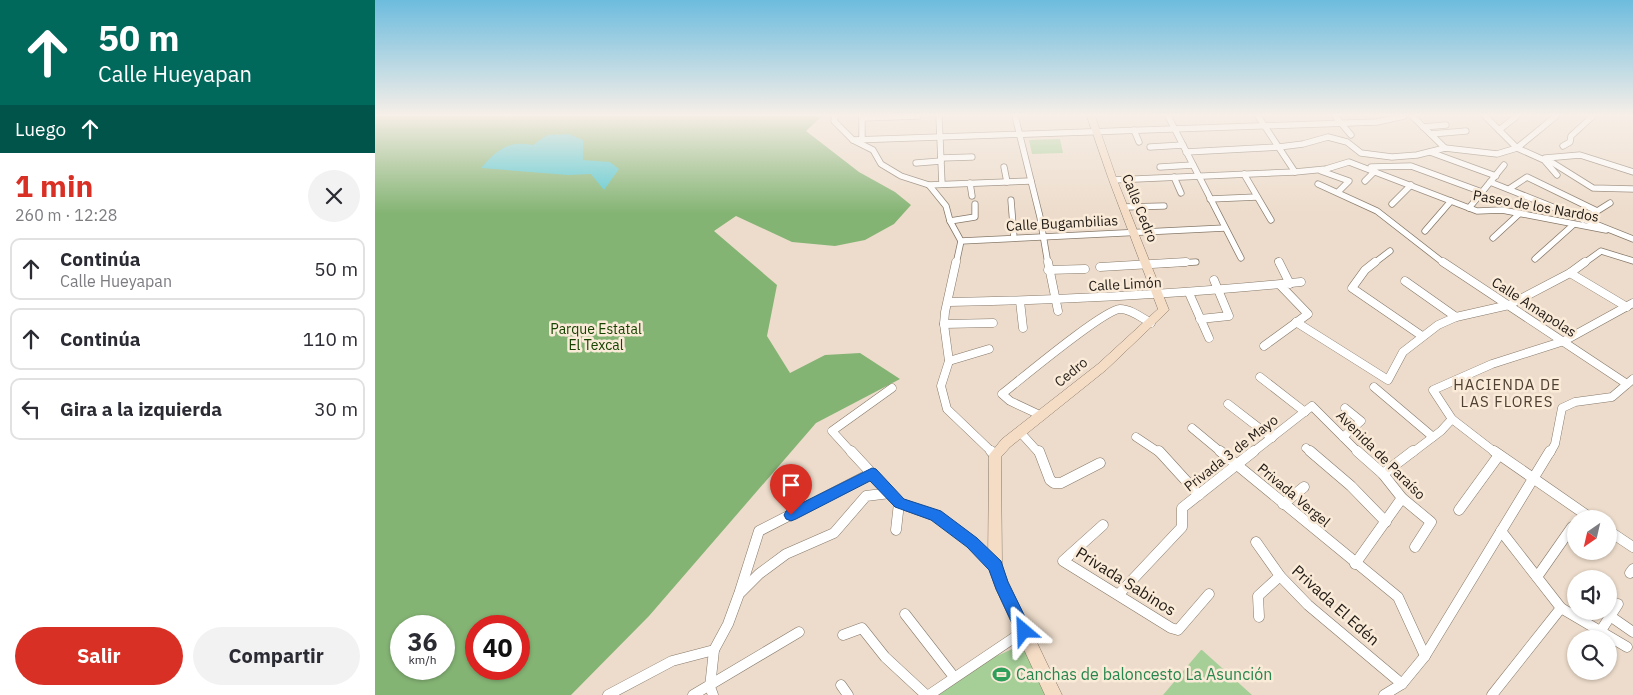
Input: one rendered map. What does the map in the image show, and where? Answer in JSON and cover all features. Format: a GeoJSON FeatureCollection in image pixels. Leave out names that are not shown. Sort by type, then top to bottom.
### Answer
{"type":"FeatureCollection","features":[{"type":"Feature","properties":{"kind":"street"},"geometry":{"type":"LineString","coordinates":[[870,148],[873,150],[877,159],[888,169],[929,185],[1031,181]]}},
{"type":"Feature","properties":{"kind":"street"},"geometry":{"type":"LineString","coordinates":[[941,148],[942,184]]}},
{"type":"Feature","properties":{"kind":"street"},"geometry":{"type":"LineString","coordinates":[[1023,148],[1043,235],[1047,270],[1059,311]]}},
{"type":"Feature","properties":{"kind":"street","name":"Calle Cedro"},"geometry":{"type":"LineString","coordinates":[[1103,148],[1113,180],[1148,265],[1163,310]]}},
{"type":"Feature","properties":{"kind":"street"},"geometry":{"type":"LineString","coordinates":[[1184,148],[1241,258]]}},
{"type":"Feature","properties":{"kind":"street"},"geometry":{"type":"LineString","coordinates":[[1186,152],[1252,148]]}},
{"type":"Feature","properties":{"kind":"street"},"geometry":{"type":"LineString","coordinates":[[1280,148],[1295,172]]}},
{"type":"Feature","properties":{"kind":"street"},"geometry":{"type":"LineString","coordinates":[[1355,148],[1361,153],[1402,157],[1443,148]]}},
{"type":"Feature","properties":{"kind":"street"},"geometry":{"type":"LineString","coordinates":[[1449,148],[1497,154],[1516,148]]}},
{"type":"Feature","properties":{"kind":"street"},"geometry":{"type":"LineString","coordinates":[[1518,148],[1539,156],[1557,175]]}},
{"type":"Feature","properties":{"kind":"street"},"geometry":{"type":"LineString","coordinates":[[1430,152],[1495,176]]}},
{"type":"Feature","properties":{"kind":"street"},"geometry":{"type":"LineString","coordinates":[[1633,172],[1582,154],[1563,153],[1545,158],[1593,188],[1633,189]]}},
{"type":"Feature","properties":{"kind":"street"},"geometry":{"type":"LineString","coordinates":[[916,163],[972,157]]}},
{"type":"Feature","properties":{"kind":"street","name":"Paseo de los Nardos"},"geometry":{"type":"LineString","coordinates":[[1319,170],[1349,162],[1477,211],[1502,210],[1607,230]]}},
{"type":"Feature","properties":{"kind":"street"},"geometry":{"type":"LineString","coordinates":[[1160,167],[1193,165]]}},
{"type":"Feature","properties":{"kind":"street"},"geometry":{"type":"LineString","coordinates":[[1469,208],[1504,165]]}},
{"type":"Feature","properties":{"kind":"street"},"geometry":{"type":"LineString","coordinates":[[1368,168],[1411,166],[1482,192]]}},
{"type":"Feature","properties":{"kind":"street"},"geometry":{"type":"LineString","coordinates":[[1004,167],[1007,182]]}},
{"type":"Feature","properties":{"kind":"street"},"geometry":{"type":"LineString","coordinates":[[1113,180],[1319,170],[1349,181],[1339,192]]}},
{"type":"Feature","properties":{"kind":"street"},"geometry":{"type":"LineString","coordinates":[[1365,180],[1375,171]]}},
{"type":"Feature","properties":{"kind":"street"},"geometry":{"type":"LineString","coordinates":[[1244,174],[1271,220]]}},
{"type":"Feature","properties":{"kind":"street"},"geometry":{"type":"LineString","coordinates":[[1173,177],[1181,193]]}},
{"type":"Feature","properties":{"kind":"street"},"geometry":{"type":"LineString","coordinates":[[1509,189],[1527,177],[1597,211]]}},
{"type":"Feature","properties":{"kind":"street"},"geometry":{"type":"LineString","coordinates":[[1490,182],[1607,230],[1633,238]]}},
{"type":"Feature","properties":{"kind":"street"},"geometry":{"type":"LineString","coordinates":[[970,183],[972,196]]}},
{"type":"Feature","properties":{"kind":"street","name":"Calle Amapolas"},"geometry":{"type":"LineString","coordinates":[[1318,184],[1365,203],[1405,230],[1427,252],[1564,341],[1630,381]]}},
{"type":"Feature","properties":{"kind":"street"},"geometry":{"type":"LineString","coordinates":[[929,185],[946,206],[950,221],[961,241],[944,324],[949,361],[941,386],[947,410],[995,454],[995,566],[1001,584],[1054,695]]}},
{"type":"Feature","properties":{"kind":"street"},"geometry":{"type":"LineString","coordinates":[[1392,204],[1411,185]]}},
{"type":"Feature","properties":{"kind":"street"},"geometry":{"type":"LineString","coordinates":[[1210,199],[1257,197]]}},
{"type":"Feature","properties":{"kind":"street"},"geometry":{"type":"LineString","coordinates":[[1011,200],[1014,238]]}},
{"type":"Feature","properties":{"kind":"street"},"geometry":{"type":"LineString","coordinates":[[1425,231],[1451,201]]}},
{"type":"Feature","properties":{"kind":"street"},"geometry":{"type":"LineString","coordinates":[[1583,220],[1611,203]]}},
{"type":"Feature","properties":{"kind":"street"},"geometry":{"type":"LineString","coordinates":[[950,221],[975,217],[975,204]]}},
{"type":"Feature","properties":{"kind":"street"},"geometry":{"type":"LineString","coordinates":[[1124,207],[1164,206]]}},
{"type":"Feature","properties":{"kind":"street"},"geometry":{"type":"LineString","coordinates":[[1493,238],[1519,214]]}},
{"type":"Feature","properties":{"kind":"street"},"geometry":{"type":"LineString","coordinates":[[1535,259],[1573,225]]}},
{"type":"Feature","properties":{"kind":"street","name":"Calle Bugambilias"},"geometry":{"type":"LineString","coordinates":[[961,241],[1043,235],[1225,228]]}},
{"type":"Feature","properties":{"kind":"street"},"geometry":{"type":"LineString","coordinates":[[1390,251],[1365,270],[1353,288],[1422,336]]}},
{"type":"Feature","properties":{"kind":"street"},"geometry":{"type":"LineString","coordinates":[[1296,322],[1387,380],[1403,352],[1438,325],[1456,316],[1509,305],[1570,273],[1601,251],[1633,261]]}},
{"type":"Feature","properties":{"kind":"street"},"geometry":{"type":"LineString","coordinates":[[1278,261],[1290,284]]}},
{"type":"Feature","properties":{"kind":"street"},"geometry":{"type":"LineString","coordinates":[[1100,267],[1196,262]]}},
{"type":"Feature","properties":{"kind":"street"},"geometry":{"type":"LineString","coordinates":[[1047,270],[1085,269]]}},
{"type":"Feature","properties":{"kind":"street"},"geometry":{"type":"LineString","coordinates":[[1570,273],[1630,305]]}},
{"type":"Feature","properties":{"kind":"street"},"geometry":{"type":"LineString","coordinates":[[1200,318],[1229,316],[1214,280]]}},
{"type":"Feature","properties":{"kind":"street"},"geometry":{"type":"LineString","coordinates":[[1405,281],[1456,316]]}},
{"type":"Feature","properties":{"kind":"street","name":"Calle Limón"},"geometry":{"type":"LineString","coordinates":[[949,302],[1020,302],[1159,295],[1301,282]]}},
{"type":"Feature","properties":{"kind":"street"},"geometry":{"type":"LineString","coordinates":[[1264,346],[1307,314],[1280,285]]}},
{"type":"Feature","properties":{"kind":"street"},"geometry":{"type":"LineString","coordinates":[[1189,293],[1209,338]]}},
{"type":"Feature","properties":{"kind":"street"},"geometry":{"type":"LineString","coordinates":[[1020,302],[1023,328]]}},
{"type":"Feature","properties":{"kind":"street"},"geometry":{"type":"LineString","coordinates":[[1579,510],[1499,456],[1452,419],[1433,390],[1492,364],[1564,341],[1630,305]]}},
{"type":"Feature","properties":{"kind":"street"},"geometry":{"type":"LineString","coordinates":[[1041,416],[1030,408],[1006,399],[1003,394],[1084,330],[1118,308],[1128,310],[1151,324]]}},
{"type":"Feature","properties":{"kind":"street","name":"Cedro"},"geometry":{"type":"LineString","coordinates":[[995,454],[1151,324],[1163,310]]}},
{"type":"Feature","properties":{"kind":"street"},"geometry":{"type":"LineString","coordinates":[[944,324],[993,323]]}},
{"type":"Feature","properties":{"kind":"street"},"geometry":{"type":"LineString","coordinates":[[949,361],[989,349]]}},
{"type":"Feature","properties":{"kind":"street","name":"Avenida de Paraíso"},"geometry":{"type":"LineString","coordinates":[[1260,377],[1309,409],[1343,436],[1383,474],[1402,498],[1431,522],[1415,547]]}},
{"type":"Feature","properties":{"kind":"street"},"geometry":{"type":"LineString","coordinates":[[1390,694],[1402,684],[1425,656],[1535,479],[1555,444],[1562,408],[1575,402],[1612,397],[1630,381]]}},
{"type":"Feature","properties":{"kind":"street"},"geometry":{"type":"LineString","coordinates":[[892,388],[832,431],[899,503],[936,516],[972,542],[995,566]]}},
{"type":"Feature","properties":{"kind":"street"},"geometry":{"type":"LineString","coordinates":[[1374,388],[1433,437]]}},
{"type":"Feature","properties":{"kind":"street"},"geometry":{"type":"LineString","coordinates":[[1228,404],[1272,438]]}},
{"type":"Feature","properties":{"kind":"street"},"geometry":{"type":"LineString","coordinates":[[1343,436],[1361,420],[1345,408]]}},
{"type":"Feature","properties":{"kind":"street","name":"Privada 3 de Mayo"},"geometry":{"type":"LineString","coordinates":[[1119,594],[1182,527],[1183,508],[1309,409]]}},
{"type":"Feature","properties":{"kind":"street"},"geometry":{"type":"LineString","coordinates":[[1383,474],[1433,437],[1452,419]]}},
{"type":"Feature","properties":{"kind":"street","name":"Privada Vergel"},"geometry":{"type":"LineString","coordinates":[[1192,428],[1355,564],[1398,597],[1425,656]]}},
{"type":"Feature","properties":{"kind":"street"},"geometry":{"type":"LineString","coordinates":[[1020,432],[1038,450],[1050,480],[1054,483],[1061,483],[1100,463]]}},
{"type":"Feature","properties":{"kind":"street"},"geometry":{"type":"LineString","coordinates":[[1136,437],[1156,448],[1199,495]]}},
{"type":"Feature","properties":{"kind":"street"},"geometry":{"type":"LineString","coordinates":[[1307,448],[1351,486],[1386,522]]}},
{"type":"Feature","properties":{"kind":"street"},"geometry":{"type":"LineString","coordinates":[[1459,510],[1499,456]]}},
{"type":"Feature","properties":{"kind":"street"},"geometry":{"type":"LineString","coordinates":[[711,691],[714,650],[729,624],[759,531],[872,474]]}},
{"type":"Feature","properties":{"kind":"street"},"geometry":{"type":"LineString","coordinates":[[1283,504],[1304,486]]}},
{"type":"Feature","properties":{"kind":"street"},"geometry":{"type":"LineString","coordinates":[[739,594],[759,574],[786,554],[834,533],[866,496],[890,493]]}},
{"type":"Feature","properties":{"kind":"street"},"geometry":{"type":"LineString","coordinates":[[1355,564],[1402,498]]}},
{"type":"Feature","properties":{"kind":"street"},"geometry":{"type":"LineString","coordinates":[[896,530],[899,503]]}},
{"type":"Feature","properties":{"kind":"street","name":"Privada Sabinos"},"geometry":{"type":"LineString","coordinates":[[1103,525],[1063,561],[1171,628],[1179,630],[1209,594]]}},
{"type":"Feature","properties":{"kind":"street"},"geometry":{"type":"LineString","coordinates":[[1501,531],[1561,608],[1597,630]]}},
{"type":"Feature","properties":{"kind":"street"},"geometry":{"type":"LineString","coordinates":[[1537,577],[1567,534]]}},
{"type":"Feature","properties":{"kind":"street"},"geometry":{"type":"LineString","coordinates":[[1617,536],[1633,547]]}},
{"type":"Feature","properties":{"kind":"street","name":"Privada El Edén"},"geometry":{"type":"LineString","coordinates":[[1256,542],[1280,576],[1308,605],[1402,684]]}},
{"type":"Feature","properties":{"kind":"street"},"geometry":{"type":"LineString","coordinates":[[1259,617],[1258,596],[1280,576]]}},
{"type":"Feature","properties":{"kind":"street"},"geometry":{"type":"LineString","coordinates":[[1492,695],[1561,608]]}},
{"type":"Feature","properties":{"kind":"street"},"geometry":{"type":"LineString","coordinates":[[905,614],[954,677]]}},
{"type":"Feature","properties":{"kind":"street"},"geometry":{"type":"LineString","coordinates":[[1616,620],[1633,632]]}},
{"type":"Feature","properties":{"kind":"street"},"geometry":{"type":"LineString","coordinates":[[843,635],[862,628],[885,657],[927,695],[1024,631]]}},
{"type":"Feature","properties":{"kind":"street"},"geometry":{"type":"LineString","coordinates":[[693,695],[711,691],[799,632]]}},
{"type":"Feature","properties":{"kind":"street"},"geometry":{"type":"LineString","coordinates":[[1617,641],[1627,647]]}},
{"type":"Feature","properties":{"kind":"street"},"geometry":{"type":"LineString","coordinates":[[608,695],[672,661],[714,650]]}},
{"type":"Feature","properties":{"kind":"street"},"geometry":{"type":"LineString","coordinates":[[841,685],[848,695]]}},
{"type":"Feature","properties":{"kind":"green space","name":"Parque Estatal El Texcal"},"geometry":{"type":"Polygon","coordinates":[[[375,148],[829,148],[859,172],[895,192],[911,205],[894,224],[865,240],[835,246],[792,242],[736,216],[714,231],[777,285],[767,336],[790,373],[825,355],[860,353],[900,379],[816,423],[649,616],[571,695],[375,695],[375,148]]]}},
{"type":"Feature","properties":{"kind":"green space"},"geometry":{"type":"Polygon","coordinates":[[[1031,148],[1062,148],[1063,153],[1032,154],[1031,148]]]}},
{"type":"Feature","properties":{"kind":"green space","name":"Canchas de baloncesto La Asunción"},"geometry":{"type":"Polygon","coordinates":[[[1026,643],[1048,695],[935,695],[981,663],[1026,643]]]}},
{"type":"Feature","properties":{"kind":"green space"},"geometry":{"type":"Polygon","coordinates":[[[1202,650],[1252,695],[1163,695],[1202,650]]]}},
{"type":"Feature","properties":{"kind":"water"},"geometry":{"type":"Polygon","coordinates":[[[503,148],[583,148],[583,160],[610,162],[619,169],[604,190],[591,174],[568,175],[481,168],[503,148]]]}},
{"type":"Feature","properties":{"kind":"place","name":"Canchas de baloncesto La Asunción"},"geometry":{"type":"Point","coordinates":[1002,674]}},
{"type":"Feature","properties":{"kind":"district","name":"HACIENDA DE LAS FLORES"},"geometry":{"type":"Point","coordinates":[1507,394]}},
{"type":"Feature","properties":{"kind":"route"},"geometry":{"type":"LineString","coordinates":[[791,515],[872,474],[899,503],[924,510],[936,516],[972,542],[995,566],[1001,584],[1024,631]]}}]}
